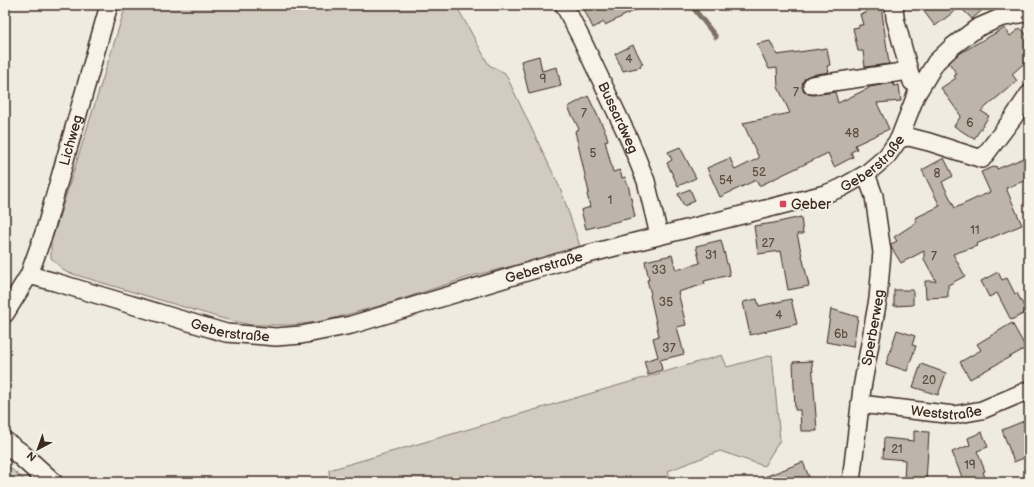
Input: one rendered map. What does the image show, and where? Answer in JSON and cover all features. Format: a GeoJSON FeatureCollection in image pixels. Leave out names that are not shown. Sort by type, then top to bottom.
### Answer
{"type":"FeatureCollection","features":[{"type":"Feature","properties":{"kind":"street","name":"Lichweg"},"geometry":{"type":"LineString","coordinates":[[29,276],[45,230],[109,5]]}},
{"type":"Feature","properties":{"kind":"street","name":"Bussardweg"},"geometry":{"type":"LineString","coordinates":[[564,5],[629,139],[646,181],[659,235]]}},
{"type":"Feature","properties":{"kind":"street"},"geometry":{"type":"LineString","coordinates":[[894,5],[895,18],[916,96]]}},
{"type":"Feature","properties":{"kind":"street","name":"Geberstraße"},"geometry":{"type":"LineString","coordinates":[[29,276],[55,282],[226,333],[282,337],[301,335],[351,325],[573,258],[825,194],[841,188],[866,174],[887,156],[899,139],[916,96],[936,62],[953,46],[977,28],[1000,18],[1029,12]]}},
{"type":"Feature","properties":{"kind":"street"},"geometry":{"type":"LineString","coordinates":[[812,85],[909,70]]}},
{"type":"Feature","properties":{"kind":"street"},"geometry":{"type":"LineString","coordinates":[[899,139],[909,137],[982,159],[1029,94]]}},
{"type":"Feature","properties":{"kind":"street","name":"Sperberweg"},"geometry":{"type":"LineString","coordinates":[[851,482],[860,404],[878,299],[882,252],[874,196],[866,174]]}},
{"type":"Feature","properties":{"kind":"street"},"geometry":{"type":"LineString","coordinates":[[5,314],[29,276]]}},
{"type":"Feature","properties":{"kind":"street","name":"Weststraße"},"geometry":{"type":"LineString","coordinates":[[860,404],[954,415],[982,410],[1029,390]]}},
{"type":"Feature","properties":{"kind":"street"},"geometry":{"type":"LineString","coordinates":[[5,443],[19,453],[51,482]]}},
{"type":"Feature","properties":{"kind":"shaded area"},"geometry":{"type":"Polygon","coordinates":[[[126,5],[456,5],[489,65],[505,73],[561,190],[581,249],[472,276],[390,303],[320,322],[291,325],[251,325],[224,319],[66,272],[51,258],[51,243],[126,5]]]}},
{"type":"Feature","properties":{"kind":"shaded area"},"geometry":{"type":"Polygon","coordinates":[[[722,355],[727,367],[772,355],[780,440],[764,466],[720,451],[668,471],[672,482],[330,482],[329,470],[722,355]]]}},
{"type":"Feature","properties":{"kind":"shaded area"},"geometry":{"type":"Polygon","coordinates":[[[5,464],[27,482],[5,482],[5,464]]]}},
{"type":"Feature","properties":{"kind":"building"},"geometry":{"type":"Polygon","coordinates":[[[582,5],[646,5],[605,25],[604,22],[593,28],[582,5]]]}},
{"type":"Feature","properties":{"kind":"building"},"geometry":{"type":"Polygon","coordinates":[[[865,5],[881,5],[889,64],[865,67],[863,51],[858,51],[853,28],[863,25],[860,14],[866,13],[865,5]]]}},
{"type":"Feature","properties":{"kind":"building"},"geometry":{"type":"Polygon","coordinates":[[[919,5],[988,5],[972,19],[960,7],[935,26],[919,5]]]}},
{"type":"Feature","properties":{"kind":"building"},"geometry":{"type":"Polygon","coordinates":[[[1005,28],[1010,36],[1020,28],[1029,37],[1029,59],[1012,74],[1017,81],[981,111],[989,116],[974,139],[954,126],[961,116],[941,88],[956,78],[954,76],[957,74],[949,63],[956,56],[1005,28]]]}},
{"type":"Feature","properties":{"kind":"building"},"geometry":{"type":"Polygon","coordinates":[[[770,41],[777,55],[827,48],[830,65],[827,66],[829,72],[806,77],[802,87],[808,94],[813,95],[835,92],[838,103],[869,87],[893,83],[894,86],[899,85],[901,101],[877,103],[889,129],[855,145],[857,149],[851,152],[853,157],[834,167],[828,153],[759,186],[756,180],[720,197],[707,168],[730,158],[735,170],[759,158],[743,123],[790,113],[778,87],[777,68],[769,69],[757,44],[770,41]]]}},
{"type":"Feature","properties":{"kind":"building"},"geometry":{"type":"Polygon","coordinates":[[[633,45],[643,64],[640,65],[641,67],[623,71],[615,54],[633,45]]]}},
{"type":"Feature","properties":{"kind":"building"},"geometry":{"type":"Polygon","coordinates":[[[539,56],[542,71],[557,67],[561,86],[529,94],[521,61],[539,56]]]}},
{"type":"Feature","properties":{"kind":"building"},"geometry":{"type":"Polygon","coordinates":[[[588,96],[606,133],[608,140],[605,141],[613,172],[620,170],[622,178],[625,177],[628,184],[635,217],[586,229],[581,210],[590,207],[587,194],[589,193],[575,131],[579,129],[568,107],[588,96]]]}},
{"type":"Feature","properties":{"kind":"building"},"geometry":{"type":"Polygon","coordinates":[[[680,147],[696,178],[678,186],[667,163],[672,160],[668,152],[680,147]]]}},
{"type":"Feature","properties":{"kind":"building"},"geometry":{"type":"Polygon","coordinates":[[[1029,156],[1029,179],[1006,188],[1022,225],[976,244],[977,246],[953,254],[965,276],[948,285],[948,297],[926,298],[925,281],[936,281],[924,259],[924,251],[901,263],[891,247],[891,244],[897,241],[894,237],[917,222],[915,218],[940,206],[922,170],[944,158],[953,176],[942,182],[955,208],[990,192],[981,172],[996,166],[997,169],[1029,156]]]}},
{"type":"Feature","properties":{"kind":"building"},"geometry":{"type":"Polygon","coordinates":[[[690,189],[695,201],[684,206],[678,194],[690,189]]]}},
{"type":"Feature","properties":{"kind":"building"},"geometry":{"type":"Polygon","coordinates":[[[801,217],[803,234],[797,234],[809,286],[788,290],[781,251],[758,254],[754,226],[801,217]]]}},
{"type":"Feature","properties":{"kind":"building"},"geometry":{"type":"Polygon","coordinates":[[[721,240],[730,275],[704,281],[705,284],[678,292],[686,325],[677,327],[684,354],[660,360],[662,370],[648,375],[644,361],[658,357],[653,338],[659,336],[647,280],[649,280],[645,261],[672,255],[676,270],[700,263],[696,246],[721,240]]]}},
{"type":"Feature","properties":{"kind":"building"},"geometry":{"type":"Polygon","coordinates":[[[998,272],[1002,280],[1007,278],[1015,294],[1017,293],[1027,312],[1011,320],[997,293],[989,297],[981,281],[998,272]]]}},
{"type":"Feature","properties":{"kind":"building"},"geometry":{"type":"Polygon","coordinates":[[[894,290],[913,290],[913,305],[894,306],[894,290]]]}},
{"type":"Feature","properties":{"kind":"building"},"geometry":{"type":"Polygon","coordinates":[[[757,299],[759,306],[791,299],[797,324],[750,335],[743,302],[757,299]]]}},
{"type":"Feature","properties":{"kind":"building"},"geometry":{"type":"Polygon","coordinates":[[[831,309],[858,317],[853,347],[826,342],[831,309]]]}},
{"type":"Feature","properties":{"kind":"building"},"geometry":{"type":"Polygon","coordinates":[[[1012,323],[1026,348],[970,379],[960,362],[981,350],[977,344],[1012,323]]]}},
{"type":"Feature","properties":{"kind":"building"},"geometry":{"type":"Polygon","coordinates":[[[897,330],[915,336],[912,345],[916,346],[907,371],[886,364],[897,330]]]}},
{"type":"Feature","properties":{"kind":"building"},"geometry":{"type":"Polygon","coordinates":[[[812,361],[817,431],[801,431],[800,410],[795,410],[793,362],[812,361]]]}},
{"type":"Feature","properties":{"kind":"building"},"geometry":{"type":"Polygon","coordinates":[[[921,364],[946,373],[938,395],[913,387],[921,364]]]}},
{"type":"Feature","properties":{"kind":"building"},"geometry":{"type":"Polygon","coordinates":[[[1029,419],[1029,456],[1014,462],[1002,430],[1029,419]]]}},
{"type":"Feature","properties":{"kind":"building"},"geometry":{"type":"Polygon","coordinates":[[[914,431],[929,432],[926,482],[904,482],[905,460],[883,458],[884,438],[914,441],[914,431]]]}},
{"type":"Feature","properties":{"kind":"building"},"geometry":{"type":"Polygon","coordinates":[[[982,432],[988,447],[977,451],[985,471],[983,472],[987,482],[964,482],[952,452],[970,445],[968,438],[982,432]]]}},
{"type":"Feature","properties":{"kind":"building"},"geometry":{"type":"Polygon","coordinates":[[[803,462],[811,482],[754,482],[754,481],[803,462]]]}},
{"type":"Feature","properties":{"kind":"waterway"},"geometry":{"type":"LineString","coordinates":[[691,5],[716,37]]}},
{"type":"Feature","properties":{"kind":"place","name":"Geber"},"geometry":{"type":"Point","coordinates":[783,204]}}]}
